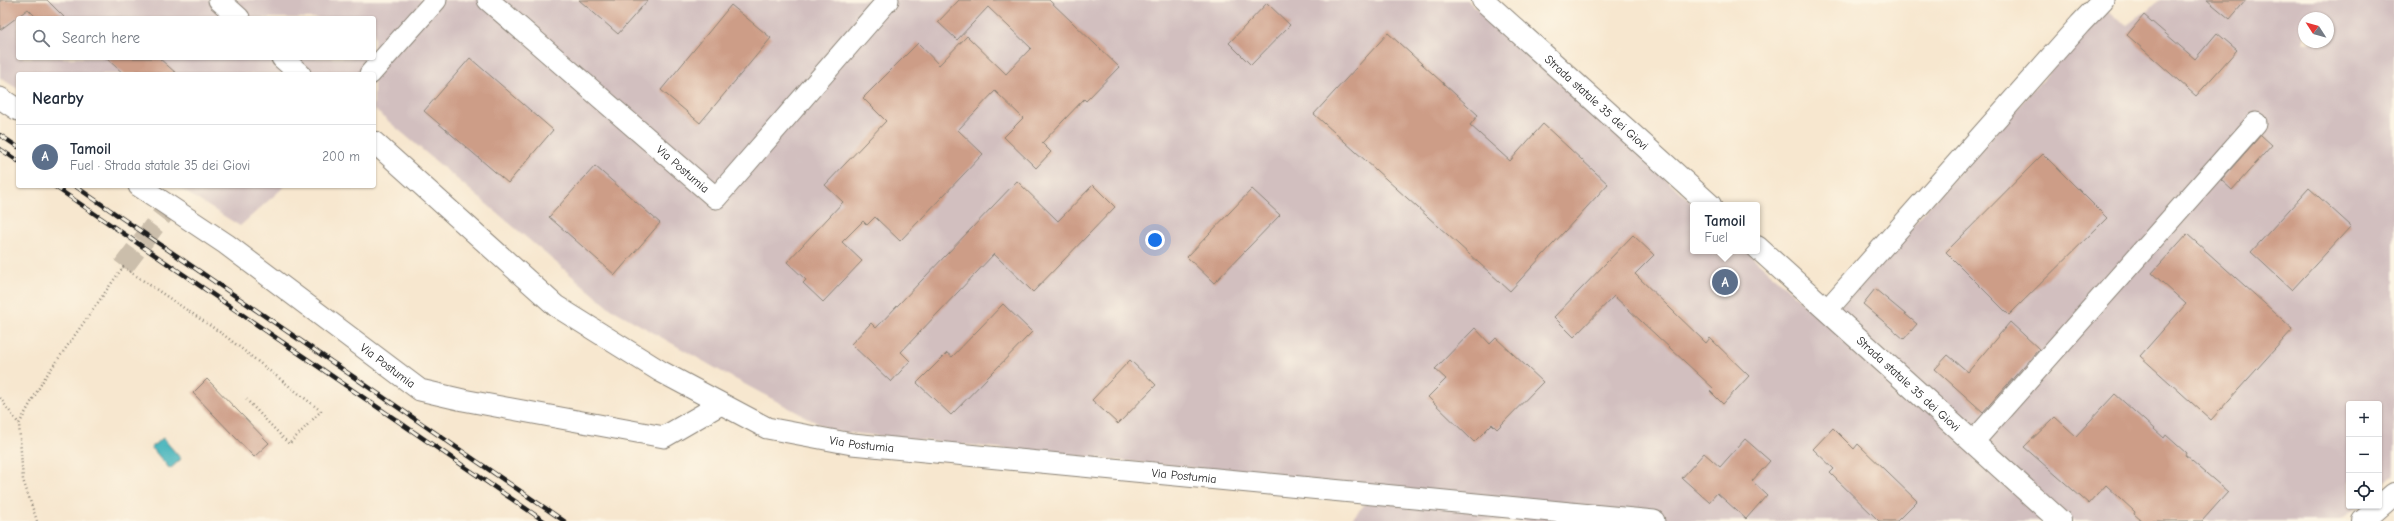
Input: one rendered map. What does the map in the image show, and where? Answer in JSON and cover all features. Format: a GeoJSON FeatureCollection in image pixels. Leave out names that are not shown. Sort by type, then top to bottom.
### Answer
{"type":"FeatureCollection","features":[{"type":"Feature","properties":{"kind":"main road","name":"Strada statale 35 dei Giovi"},"geometry":{"type":"LineString","coordinates":[[1483,0],[1707,202]]}},
{"type":"Feature","properties":{"kind":"main road","name":"Strada statale 35 dei Giovi"},"geometry":{"type":"LineString","coordinates":[[1760,250],[2060,521]]}},
{"type":"Feature","properties":{"kind":"main road"},"geometry":{"type":"LineString","coordinates":[[2363,521],[2394,494]]}},
{"type":"Feature","properties":{"kind":"street"},"geometry":{"type":"LineString","coordinates":[[219,0],[236,16]]}},
{"type":"Feature","properties":{"kind":"street"},"geometry":{"type":"LineString","coordinates":[[372,72],[436,0]]}},
{"type":"Feature","properties":{"kind":"street","name":"Via Postumia"},"geometry":{"type":"LineString","coordinates":[[488,0],[716,198],[888,0]]}},
{"type":"Feature","properties":{"kind":"street"},"geometry":{"type":"LineString","coordinates":[[1827,310],[2080,24],[2104,0]]}},
{"type":"Feature","properties":{"kind":"street"},"geometry":{"type":"LineString","coordinates":[[284,60],[298,72]]}},
{"type":"Feature","properties":{"kind":"street"},"geometry":{"type":"LineString","coordinates":[[0,98],[16,109]]}},
{"type":"Feature","properties":{"kind":"street"},"geometry":{"type":"LineString","coordinates":[[1973,442],[2256,123]]}},
{"type":"Feature","properties":{"kind":"street","name":"Via Postumia"},"geometry":{"type":"LineString","coordinates":[[376,144],[556,306],[660,371],[767,428],[852,444],[1654,521]]}},
{"type":"Feature","properties":{"kind":"street","name":"Via Postumia"},"geometry":{"type":"LineString","coordinates":[[142,188],[226,244],[420,390],[463,400],[664,437],[721,404]]}},
{"type":"Feature","properties":{"kind":"path"},"geometry":{"type":"LineString","coordinates":[[19,424],[44,379],[123,267],[224,335],[321,411],[289,444],[245,398]]}},
{"type":"Feature","properties":{"kind":"path"},"geometry":{"type":"LineString","coordinates":[[0,398],[19,424],[23,480],[37,521]]}},
{"type":"Feature","properties":{"kind":"shaded area"},"geometry":{"type":"Polygon","coordinates":[[[0,0],[1467,0],[1692,202],[1690,202],[1690,254],[1749,254],[1825,323],[2102,13],[2108,12],[2127,25],[2161,0],[2394,0],[2394,475],[2382,485],[2382,401],[2346,401],[2346,509],[2355,509],[2341,521],[1350,521],[1380,487],[832,431],[724,373],[610,308],[376,111],[376,72],[16,72],[16,88],[0,78],[0,0]]]}},
{"type":"Feature","properties":{"kind":"shaded area"},"geometry":{"type":"Polygon","coordinates":[[[179,188],[283,188],[240,226],[179,188]]]}},
{"type":"Feature","properties":{"kind":"water"},"geometry":{"type":"Polygon","coordinates":[[[163,438],[181,459],[170,469],[151,447],[163,438]]]}},
{"type":"Feature","properties":{"kind":"building"},"geometry":{"type":"Polygon","coordinates":[[[0,0],[47,0],[63,16],[35,16],[28,9],[19,16],[16,16],[16,18],[0,30],[0,0]]]}},
{"type":"Feature","properties":{"kind":"building"},"geometry":{"type":"Polygon","coordinates":[[[579,0],[648,0],[618,34],[579,0]]]}},
{"type":"Feature","properties":{"kind":"building"},"geometry":{"type":"Polygon","coordinates":[[[959,0],[1049,0],[1119,67],[1086,101],[1084,99],[1042,143],[1051,152],[1036,168],[1004,137],[1023,118],[995,91],[958,130],[983,154],[900,241],[875,217],[867,225],[863,221],[842,242],[862,261],[823,302],[803,283],[806,280],[787,262],[843,202],[825,185],[886,121],[863,98],[918,43],[939,65],[967,36],[1006,74],[1031,48],[988,7],[957,40],[938,22],[959,0]]]}},
{"type":"Feature","properties":{"kind":"building"},"geometry":{"type":"Polygon","coordinates":[[[2207,0],[2246,0],[2230,19],[2207,0]]]}},
{"type":"Feature","properties":{"kind":"building"},"geometry":{"type":"Polygon","coordinates":[[[1267,3],[1290,25],[1251,65],[1229,43],[1267,3]]]}},
{"type":"Feature","properties":{"kind":"building"},"geometry":{"type":"Polygon","coordinates":[[[731,5],[771,38],[700,123],[661,90],[731,5]]]}},
{"type":"Feature","properties":{"kind":"building"},"geometry":{"type":"Polygon","coordinates":[[[2144,15],[2195,59],[2217,33],[2237,50],[2196,96],[2127,35],[2144,15]]]}},
{"type":"Feature","properties":{"kind":"building"},"geometry":{"type":"Polygon","coordinates":[[[1388,33],[1478,115],[1470,125],[1510,161],[1543,124],[1608,184],[1510,291],[1314,114],[1388,33]]]}},
{"type":"Feature","properties":{"kind":"building"},"geometry":{"type":"Polygon","coordinates":[[[470,58],[553,130],[508,183],[424,111],[470,58]]]}},
{"type":"Feature","properties":{"kind":"building"},"geometry":{"type":"Polygon","coordinates":[[[108,60],[161,60],[175,72],[122,72],[108,60]]]}},
{"type":"Feature","properties":{"kind":"building"},"geometry":{"type":"Polygon","coordinates":[[[2261,135],[2272,145],[2232,190],[2221,180],[2261,135]]]}},
{"type":"Feature","properties":{"kind":"building"},"geometry":{"type":"Polygon","coordinates":[[[2043,154],[2107,218],[2009,315],[1946,252],[2043,154]]]}},
{"type":"Feature","properties":{"kind":"building"},"geometry":{"type":"Polygon","coordinates":[[[595,166],[660,223],[615,275],[549,217],[595,166]]]}},
{"type":"Feature","properties":{"kind":"building"},"geometry":{"type":"Polygon","coordinates":[[[1017,181],[1058,221],[1093,185],[1115,207],[1033,292],[994,254],[901,352],[910,361],[891,382],[851,344],[871,323],[876,328],[1017,181]]]}},
{"type":"Feature","properties":{"kind":"building"},"geometry":{"type":"Polygon","coordinates":[[[2309,188],[2351,226],[2292,290],[2251,252],[2309,188]]]}},
{"type":"Feature","properties":{"kind":"building"},"geometry":{"type":"Polygon","coordinates":[[[1252,189],[1280,215],[1214,283],[1187,257],[1252,189]]]}},
{"type":"Feature","properties":{"kind":"building"},"geometry":{"type":"Polygon","coordinates":[[[2187,234],[2293,329],[2211,420],[2140,356],[2186,304],[2152,273],[2187,234]]]}},
{"type":"Feature","properties":{"kind":"building"},"geometry":{"type":"Polygon","coordinates":[[[1633,235],[1654,255],[1635,274],[1706,343],[1710,338],[1749,376],[1723,404],[1710,391],[1713,388],[1614,296],[1574,337],[1554,317],[1633,235]]]}},
{"type":"Feature","properties":{"kind":"building"},"geometry":{"type":"Polygon","coordinates":[[[1875,289],[1917,324],[1904,339],[1863,304],[1875,289]]]}},
{"type":"Feature","properties":{"kind":"building"},"geometry":{"type":"Polygon","coordinates":[[[1003,304],[1032,332],[951,415],[917,383],[947,353],[952,357],[1003,304]]]}},
{"type":"Feature","properties":{"kind":"building"},"geometry":{"type":"Polygon","coordinates":[[[2010,322],[2039,349],[1983,412],[1935,369],[1948,355],[1968,372],[2010,322]]]}},
{"type":"Feature","properties":{"kind":"building"},"geometry":{"type":"Polygon","coordinates":[[[1475,328],[1490,344],[1496,338],[1543,382],[1497,429],[1492,424],[1474,442],[1428,397],[1446,379],[1435,369],[1475,328]]]}},
{"type":"Feature","properties":{"kind":"building"},"geometry":{"type":"Polygon","coordinates":[[[1130,360],[1156,385],[1118,424],[1092,400],[1130,360]]]}},
{"type":"Feature","properties":{"kind":"building"},"geometry":{"type":"Polygon","coordinates":[[[207,379],[269,443],[254,457],[193,393],[207,379]]]}},
{"type":"Feature","properties":{"kind":"building"},"geometry":{"type":"Polygon","coordinates":[[[2115,394],[2164,438],[2166,435],[2186,453],[2185,455],[2228,492],[2202,521],[2142,521],[2134,514],[2135,512],[2106,485],[2089,504],[2024,447],[2055,417],[2076,436],[2115,394]]]}},
{"type":"Feature","properties":{"kind":"building"},"geometry":{"type":"Polygon","coordinates":[[[1833,428],[1854,449],[1858,444],[1917,501],[1897,521],[1879,521],[1830,473],[1834,469],[1813,449],[1833,428]]]}},
{"type":"Feature","properties":{"kind":"building"},"geometry":{"type":"Polygon","coordinates":[[[1745,439],[1770,461],[1752,481],[1767,495],[1746,519],[1717,493],[1709,502],[1682,478],[1704,453],[1720,467],[1745,439]]]}},
{"type":"Feature","properties":{"kind":"tunnel"},"geometry":{"type":"LineString","coordinates":[[123,267],[170,205]]}},
{"type":"Feature","properties":{"kind":"railway"},"geometry":{"type":"LineString","coordinates":[[0,135],[16,146]]}},
{"type":"Feature","properties":{"kind":"railway"},"geometry":{"type":"LineString","coordinates":[[0,149],[16,160]]}},
{"type":"Feature","properties":{"kind":"railway"},"geometry":{"type":"LineString","coordinates":[[57,188],[544,521]]}},
{"type":"Feature","properties":{"kind":"railway"},"geometry":{"type":"LineString","coordinates":[[78,188],[564,521]]}},
{"type":"Feature","properties":{"kind":"place","name":"Tamoil"},"geometry":{"type":"Point","coordinates":[1725,282]}}]}
